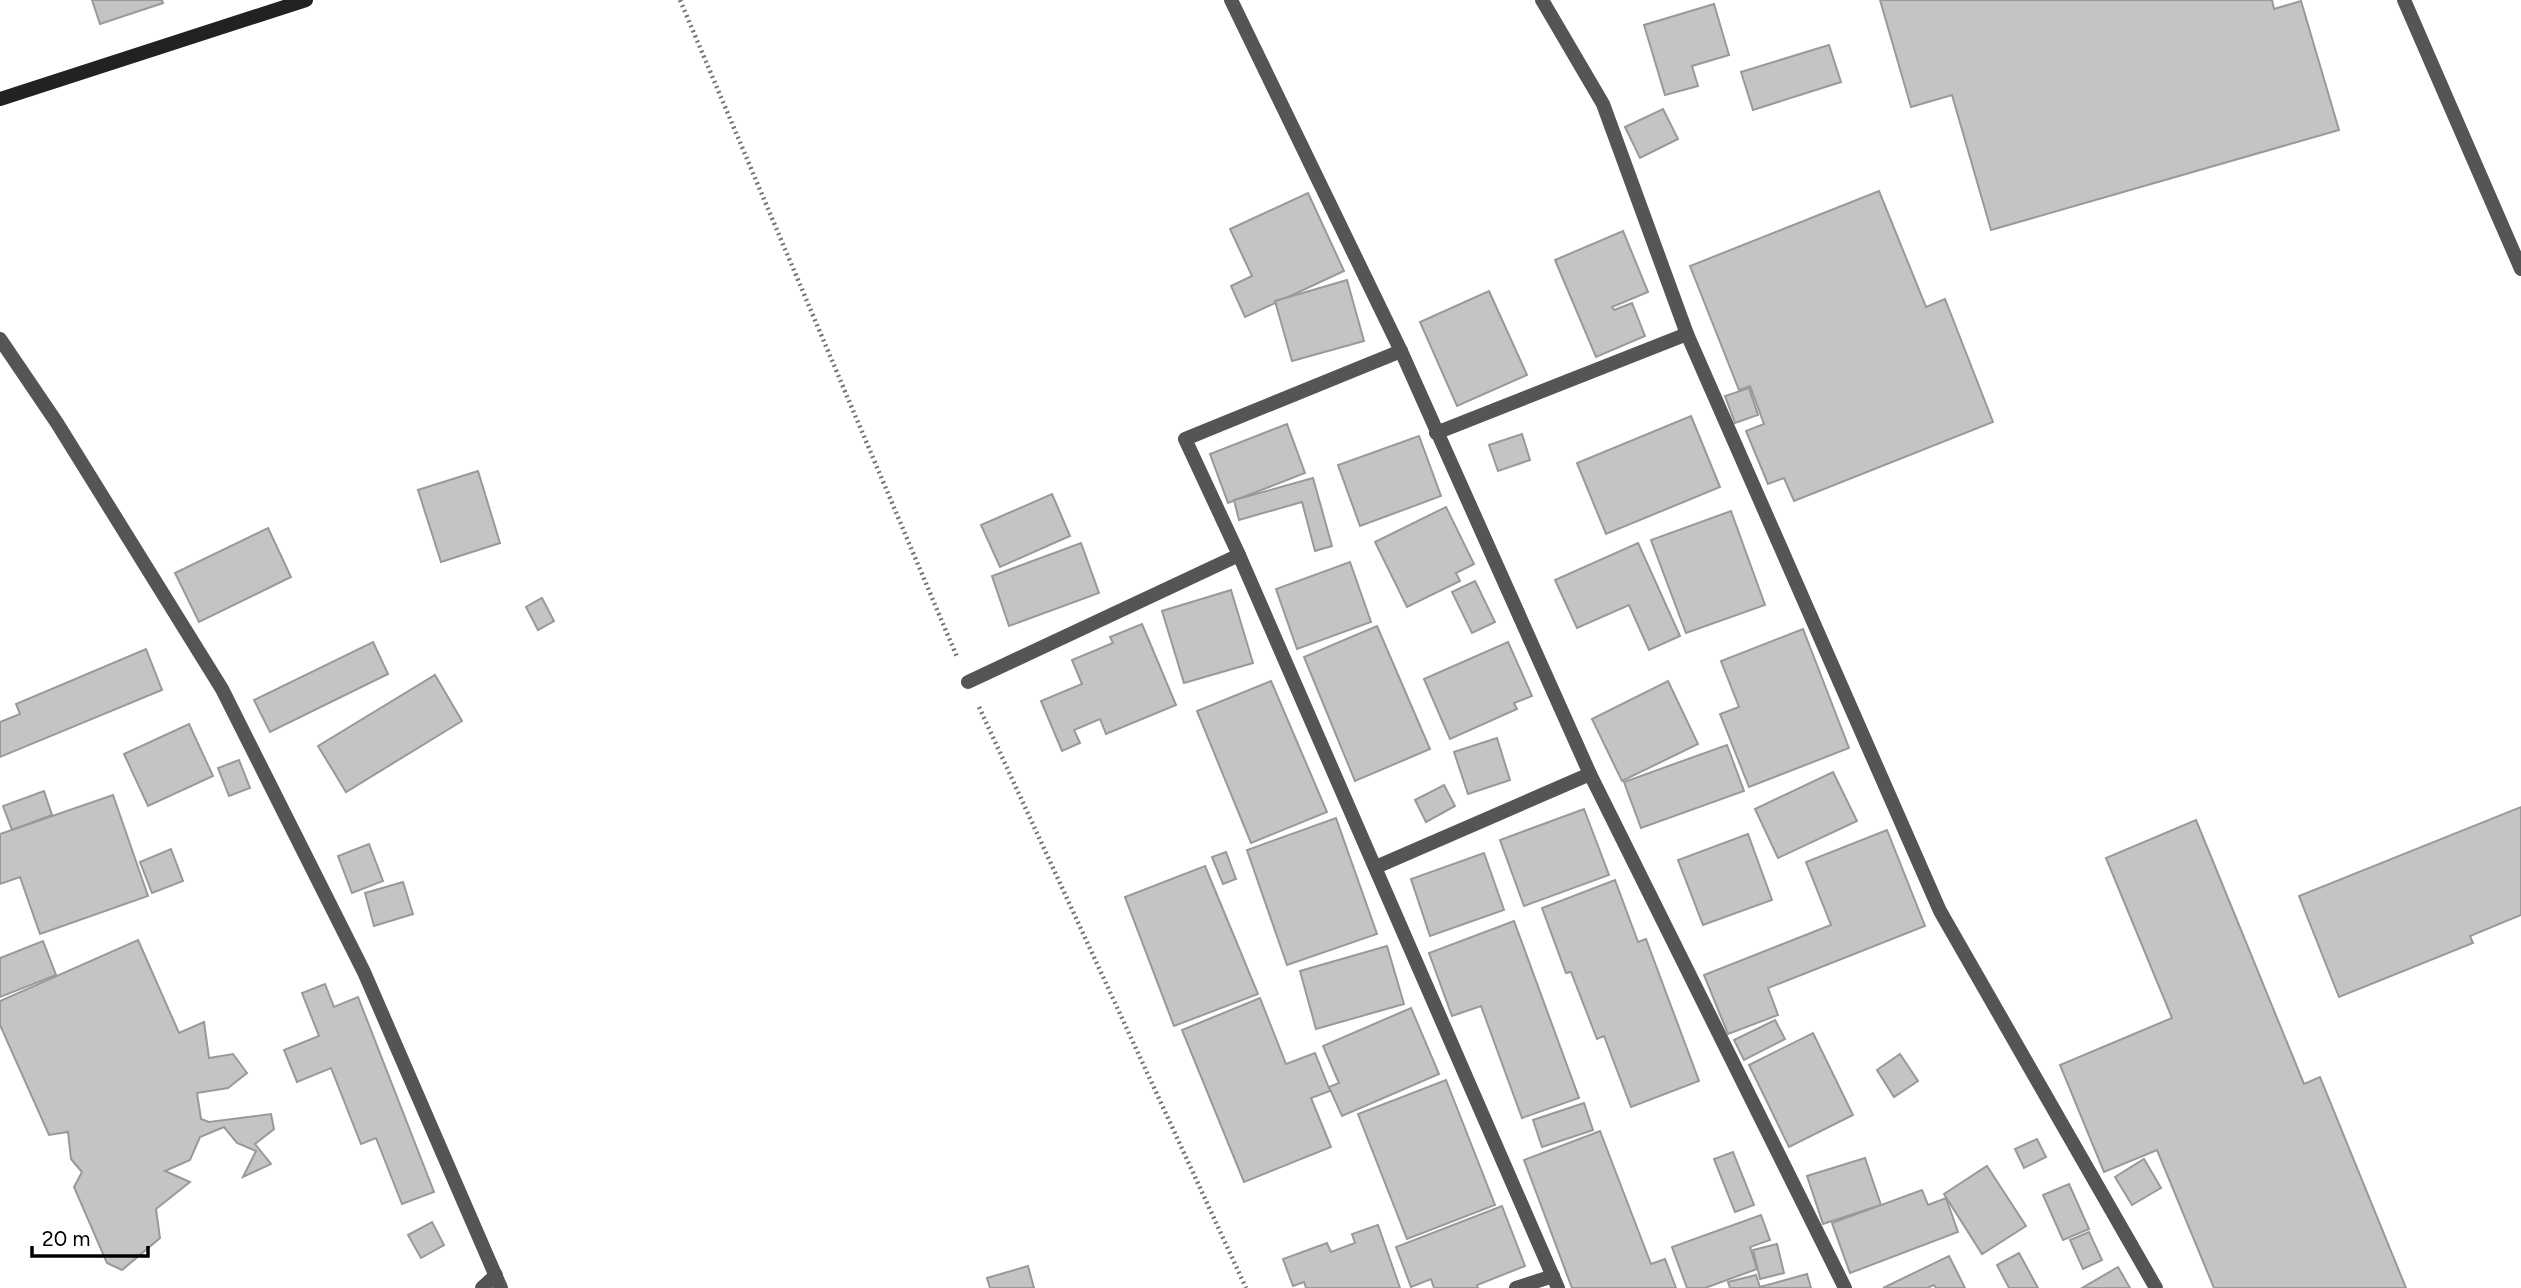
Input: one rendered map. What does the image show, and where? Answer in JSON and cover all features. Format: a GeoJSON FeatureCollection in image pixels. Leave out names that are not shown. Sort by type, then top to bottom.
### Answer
{"type":"FeatureCollection","features":[{"type":"Feature","properties":{"kind":"street"},"geometry":{"type":"LineString","coordinates":[[1,96],[306,0]]}},
{"type":"Feature","properties":{"kind":"street"},"geometry":{"type":"LineString","coordinates":[[1231,0],[1401,351],[1590,774],[1845,1288]]}},
{"type":"Feature","properties":{"kind":"street"},"geometry":{"type":"LineString","coordinates":[[1542,0],[1603,104],[1686,334],[1940,911],[2156,1288]]}},
{"type":"Feature","properties":{"kind":"street"},"geometry":{"type":"LineString","coordinates":[[2404,0],[2521,269]]}},
{"type":"Feature","properties":{"kind":"street"},"geometry":{"type":"LineString","coordinates":[[1436,433],[1686,334]]}},
{"type":"Feature","properties":{"kind":"street"},"geometry":{"type":"LineString","coordinates":[[0,339],[57,423],[222,689],[364,972],[499,1282],[482,1288]]}},
{"type":"Feature","properties":{"kind":"street"},"geometry":{"type":"LineString","coordinates":[[1401,351],[1185,439],[1240,555],[1556,1282],[1516,1288]]}},
{"type":"Feature","properties":{"kind":"street"},"geometry":{"type":"LineString","coordinates":[[968,682],[1240,555]]}},
{"type":"Feature","properties":{"kind":"street"},"geometry":{"type":"LineString","coordinates":[[1376,867],[1590,774]]}},
{"type":"Feature","properties":{"kind":"path"},"geometry":{"type":"LineString","coordinates":[[680,0],[968,682],[1246,1288]]}},
{"type":"Feature","properties":{"kind":"building"},"geometry":{"type":"Polygon","coordinates":[[[92,0],[162,0],[163,3],[100,24],[92,0]]]}},
{"type":"Feature","properties":{"kind":"building"},"geometry":{"type":"Polygon","coordinates":[[[1880,0],[2272,0],[2274,9],[2301,1],[2339,130],[1991,230],[1952,95],[1911,107],[1880,0]]]}},
{"type":"Feature","properties":{"kind":"building"},"geometry":{"type":"Polygon","coordinates":[[[1714,4],[1729,55],[1692,66],[1698,86],[1665,95],[1644,25],[1714,4]]]}},
{"type":"Feature","properties":{"kind":"building"},"geometry":{"type":"Polygon","coordinates":[[[1829,45],[1841,82],[1753,110],[1741,72],[1829,45]]]}},
{"type":"Feature","properties":{"kind":"building"},"geometry":{"type":"Polygon","coordinates":[[[1663,109],[1678,139],[1640,158],[1625,127],[1663,109]]]}},
{"type":"Feature","properties":{"kind":"building"},"geometry":{"type":"Polygon","coordinates":[[[1879,191],[1926,307],[1945,299],[1993,422],[1794,501],[1784,478],[1768,484],[1746,431],[1764,424],[1750,386],[1739,390],[1690,266],[1879,191]]]}},
{"type":"Feature","properties":{"kind":"building"},"geometry":{"type":"Polygon","coordinates":[[[1308,193],[1344,271],[1245,317],[1231,286],[1252,276],[1230,229],[1308,193]]]}},
{"type":"Feature","properties":{"kind":"building"},"geometry":{"type":"Polygon","coordinates":[[[1623,231],[1648,292],[1612,307],[1614,310],[1632,303],[1645,336],[1596,357],[1555,260],[1623,231]]]}},
{"type":"Feature","properties":{"kind":"building"},"geometry":{"type":"Polygon","coordinates":[[[1347,280],[1364,341],[1292,361],[1275,301],[1347,280]]]}},
{"type":"Feature","properties":{"kind":"building"},"geometry":{"type":"Polygon","coordinates":[[[1489,291],[1527,375],[1457,406],[1420,322],[1489,291]]]}},
{"type":"Feature","properties":{"kind":"building"},"geometry":{"type":"Polygon","coordinates":[[[1749,388],[1758,415],[1735,423],[1725,396],[1749,388]]]}},
{"type":"Feature","properties":{"kind":"building"},"geometry":{"type":"Polygon","coordinates":[[[1691,416],[1720,487],[1606,534],[1577,463],[1691,416]]]}},
{"type":"Feature","properties":{"kind":"building"},"geometry":{"type":"Polygon","coordinates":[[[1287,424],[1305,473],[1228,503],[1210,454],[1287,424]]]}},
{"type":"Feature","properties":{"kind":"building"},"geometry":{"type":"Polygon","coordinates":[[[1522,434],[1530,460],[1498,471],[1489,445],[1522,434]]]}},
{"type":"Feature","properties":{"kind":"building"},"geometry":{"type":"Polygon","coordinates":[[[1419,436],[1441,496],[1360,526],[1338,465],[1419,436]]]}},
{"type":"Feature","properties":{"kind":"building"},"geometry":{"type":"Polygon","coordinates":[[[478,471],[500,543],[441,562],[418,490],[478,471]]]}},
{"type":"Feature","properties":{"kind":"building"},"geometry":{"type":"Polygon","coordinates":[[[1313,478],[1332,546],[1315,551],[1302,502],[1239,520],[1234,500],[1313,478]]]}},
{"type":"Feature","properties":{"kind":"building"},"geometry":{"type":"Polygon","coordinates":[[[1052,494],[1070,536],[1000,567],[981,525],[1052,494]]]}},
{"type":"Feature","properties":{"kind":"building"},"geometry":{"type":"Polygon","coordinates":[[[1446,507],[1474,564],[1456,573],[1460,581],[1407,607],[1375,542],[1446,507]]]}},
{"type":"Feature","properties":{"kind":"building"},"geometry":{"type":"Polygon","coordinates":[[[1731,511],[1765,605],[1686,633],[1651,540],[1731,511]]]}},
{"type":"Feature","properties":{"kind":"building"},"geometry":{"type":"Polygon","coordinates":[[[268,528],[291,577],[199,622],[175,573],[268,528]]]}},
{"type":"Feature","properties":{"kind":"building"},"geometry":{"type":"Polygon","coordinates":[[[1081,543],[1099,593],[1009,626],[992,576],[1081,543]]]}},
{"type":"Feature","properties":{"kind":"building"},"geometry":{"type":"Polygon","coordinates":[[[1638,543],[1680,636],[1649,650],[1629,605],[1577,628],[1555,580],[1638,543]]]}},
{"type":"Feature","properties":{"kind":"building"},"geometry":{"type":"Polygon","coordinates":[[[1350,562],[1371,622],[1297,649],[1276,589],[1350,562]]]}},
{"type":"Feature","properties":{"kind":"building"},"geometry":{"type":"Polygon","coordinates":[[[1475,581],[1495,622],[1472,633],[1452,592],[1475,581]]]}},
{"type":"Feature","properties":{"kind":"building"},"geometry":{"type":"Polygon","coordinates":[[[1231,590],[1253,663],[1184,683],[1162,611],[1231,590]]]}},
{"type":"Feature","properties":{"kind":"building"},"geometry":{"type":"Polygon","coordinates":[[[542,598],[554,621],[538,630],[526,607],[542,598]]]}},
{"type":"Feature","properties":{"kind":"building"},"geometry":{"type":"Polygon","coordinates":[[[1142,624],[1176,705],[1106,734],[1100,719],[1074,730],[1080,743],[1062,751],[1041,701],[1082,684],[1072,660],[1113,643],[1110,637],[1142,624]]]}},
{"type":"Feature","properties":{"kind":"building"},"geometry":{"type":"Polygon","coordinates":[[[1377,626],[1430,749],[1355,781],[1304,657],[1377,626]]]}},
{"type":"Feature","properties":{"kind":"building"},"geometry":{"type":"Polygon","coordinates":[[[1803,629],[1849,748],[1749,787],[1720,714],[1739,707],[1721,661],[1803,629]]]}},
{"type":"Feature","properties":{"kind":"building"},"geometry":{"type":"Polygon","coordinates":[[[373,642],[388,674],[270,732],[254,700],[373,642]]]}},
{"type":"Feature","properties":{"kind":"building"},"geometry":{"type":"Polygon","coordinates":[[[1508,642],[1532,696],[1514,703],[1517,709],[1450,739],[1424,679],[1508,642]]]}},
{"type":"Feature","properties":{"kind":"building"},"geometry":{"type":"Polygon","coordinates":[[[146,649],[162,690],[0,757],[0,722],[20,714],[16,704],[146,649]]]}},
{"type":"Feature","properties":{"kind":"building"},"geometry":{"type":"Polygon","coordinates":[[[435,675],[462,721],[346,792],[318,746],[435,675]]]}},
{"type":"Feature","properties":{"kind":"building"},"geometry":{"type":"Polygon","coordinates":[[[1271,681],[1327,812],[1251,843],[1197,711],[1271,681]]]}},
{"type":"Feature","properties":{"kind":"building"},"geometry":{"type":"Polygon","coordinates":[[[1668,681],[1698,744],[1622,781],[1592,719],[1668,681]]]}},
{"type":"Feature","properties":{"kind":"building"},"geometry":{"type":"Polygon","coordinates":[[[189,724],[213,776],[148,806],[124,754],[189,724]]]}},
{"type":"Feature","properties":{"kind":"building"},"geometry":{"type":"Polygon","coordinates":[[[1497,738],[1510,780],[1468,794],[1454,752],[1497,738]]]}},
{"type":"Feature","properties":{"kind":"building"},"geometry":{"type":"Polygon","coordinates":[[[1727,745],[1744,791],[1641,828],[1624,782],[1727,745]]]}},
{"type":"Feature","properties":{"kind":"building"},"geometry":{"type":"Polygon","coordinates":[[[239,760],[250,788],[229,796],[218,768],[239,760]]]}},
{"type":"Feature","properties":{"kind":"building"},"geometry":{"type":"Polygon","coordinates":[[[1833,772],[1857,821],[1778,858],[1755,809],[1833,772]]]}},
{"type":"Feature","properties":{"kind":"building"},"geometry":{"type":"Polygon","coordinates":[[[1444,785],[1455,806],[1426,822],[1415,800],[1444,785]]]}},
{"type":"Feature","properties":{"kind":"building"},"geometry":{"type":"Polygon","coordinates":[[[44,791],[52,815],[12,830],[3,806],[44,791]]]}},
{"type":"Feature","properties":{"kind":"building"},"geometry":{"type":"Polygon","coordinates":[[[113,795],[148,896],[40,934],[20,877],[0,884],[0,834],[113,795]]]}},
{"type":"Feature","properties":{"kind":"building"},"geometry":{"type":"Polygon","coordinates":[[[2521,807],[2521,915],[2470,936],[2473,943],[2339,997],[2299,896],[2521,807]]]}},
{"type":"Feature","properties":{"kind":"building"},"geometry":{"type":"Polygon","coordinates":[[[1584,809],[1609,875],[1524,906],[1500,840],[1584,809]]]}},
{"type":"Feature","properties":{"kind":"building"},"geometry":{"type":"Polygon","coordinates":[[[1336,818],[1377,934],[1287,965],[1247,850],[1336,818]]]}},
{"type":"Feature","properties":{"kind":"building"},"geometry":{"type":"Polygon","coordinates":[[[2196,820],[2304,1084],[2320,1077],[2406,1288],[2214,1288],[2157,1150],[2104,1172],[2060,1065],[2172,1018],[2106,858],[2196,820]]]}},
{"type":"Feature","properties":{"kind":"building"},"geometry":{"type":"Polygon","coordinates":[[[1887,830],[1925,926],[1768,988],[1778,1015],[1728,1034],[1704,975],[1831,925],[1806,862],[1887,830]]]}},
{"type":"Feature","properties":{"kind":"building"},"geometry":{"type":"Polygon","coordinates":[[[1748,834],[1772,900],[1703,925],[1678,860],[1748,834]]]}},
{"type":"Feature","properties":{"kind":"building"},"geometry":{"type":"Polygon","coordinates":[[[369,844],[383,881],[352,893],[338,856],[369,844]]]}},
{"type":"Feature","properties":{"kind":"building"},"geometry":{"type":"Polygon","coordinates":[[[171,849],[183,881],[152,893],[140,862],[171,849]]]}},
{"type":"Feature","properties":{"kind":"building"},"geometry":{"type":"Polygon","coordinates":[[[1226,852],[1236,879],[1223,884],[1212,857],[1226,852]]]}},
{"type":"Feature","properties":{"kind":"building"},"geometry":{"type":"Polygon","coordinates":[[[1484,853],[1504,910],[1430,936],[1411,879],[1484,853]]]}},
{"type":"Feature","properties":{"kind":"building"},"geometry":{"type":"Polygon","coordinates":[[[1205,866],[1258,994],[1174,1026],[1125,897],[1205,866]]]}},
{"type":"Feature","properties":{"kind":"building"},"geometry":{"type":"Polygon","coordinates":[[[1615,880],[1638,942],[1646,939],[1699,1081],[1631,1107],[1604,1036],[1597,1039],[1571,972],[1566,973],[1542,908],[1615,880]]]}},
{"type":"Feature","properties":{"kind":"building"},"geometry":{"type":"Polygon","coordinates":[[[403,882],[413,914],[374,926],[365,893],[403,882]]]}},
{"type":"Feature","properties":{"kind":"building"},"geometry":{"type":"Polygon","coordinates":[[[1514,921],[1579,1098],[1522,1118],[1481,1006],[1452,1016],[1429,953],[1514,921]]]}},
{"type":"Feature","properties":{"kind":"building"},"geometry":{"type":"Polygon","coordinates":[[[138,940],[179,1033],[204,1022],[209,1058],[233,1054],[247,1073],[228,1088],[197,1093],[201,1119],[209,1122],[271,1114],[274,1129],[255,1144],[271,1164],[243,1177],[256,1151],[237,1143],[224,1127],[200,1137],[190,1160],[165,1171],[190,1182],[156,1209],[160,1238],[122,1270],[107,1263],[74,1187],[82,1172],[71,1159],[68,1132],[49,1135],[0,1025],[0,1001],[138,940]]]}},
{"type":"Feature","properties":{"kind":"building"},"geometry":{"type":"Polygon","coordinates":[[[43,941],[56,975],[0,997],[0,958],[43,941]]]}},
{"type":"Feature","properties":{"kind":"building"},"geometry":{"type":"Polygon","coordinates":[[[1387,946],[1404,1004],[1316,1029],[1300,971],[1387,946]]]}},
{"type":"Feature","properties":{"kind":"building"},"geometry":{"type":"Polygon","coordinates":[[[325,984],[334,1007],[358,997],[434,1192],[402,1204],[376,1138],[361,1144],[331,1068],[297,1082],[284,1050],[319,1036],[302,993],[325,984]]]}},
{"type":"Feature","properties":{"kind":"building"},"geometry":{"type":"Polygon","coordinates":[[[1260,998],[1286,1064],[1315,1053],[1330,1091],[1311,1098],[1331,1147],[1244,1182],[1182,1030],[1260,998]]]}},
{"type":"Feature","properties":{"kind":"building"},"geometry":{"type":"Polygon","coordinates":[[[1411,1008],[1439,1074],[1342,1116],[1329,1087],[1339,1083],[1323,1046],[1411,1008]]]}},
{"type":"Feature","properties":{"kind":"building"},"geometry":{"type":"Polygon","coordinates":[[[1775,1020],[1785,1039],[1744,1060],[1734,1040],[1775,1020]]]}},
{"type":"Feature","properties":{"kind":"building"},"geometry":{"type":"Polygon","coordinates":[[[1813,1033],[1853,1115],[1789,1147],[1749,1065],[1813,1033]]]}},
{"type":"Feature","properties":{"kind":"building"},"geometry":{"type":"Polygon","coordinates":[[[1900,1054],[1918,1081],[1894,1097],[1877,1070],[1900,1054]]]}},
{"type":"Feature","properties":{"kind":"building"},"geometry":{"type":"Polygon","coordinates":[[[1446,1080],[1495,1205],[1407,1239],[1358,1114],[1446,1080]]]}},
{"type":"Feature","properties":{"kind":"building"},"geometry":{"type":"Polygon","coordinates":[[[1584,1103],[1593,1130],[1542,1147],[1533,1120],[1584,1103]]]}},
{"type":"Feature","properties":{"kind":"building"},"geometry":{"type":"Polygon","coordinates":[[[1600,1131],[1651,1264],[1665,1259],[1676,1288],[1572,1288],[1524,1160],[1600,1131]]]}},
{"type":"Feature","properties":{"kind":"building"},"geometry":{"type":"Polygon","coordinates":[[[2037,1139],[2046,1157],[2024,1168],[2015,1149],[2037,1139]]]}},
{"type":"Feature","properties":{"kind":"building"},"geometry":{"type":"Polygon","coordinates":[[[1733,1152],[1754,1205],[1735,1212],[1714,1159],[1733,1152]]]}},
{"type":"Feature","properties":{"kind":"building"},"geometry":{"type":"Polygon","coordinates":[[[1865,1158],[1881,1205],[1823,1224],[1807,1176],[1865,1158]]]}},
{"type":"Feature","properties":{"kind":"building"},"geometry":{"type":"Polygon","coordinates":[[[2144,1159],[2161,1188],[2132,1205],[2115,1177],[2144,1159]]]}},
{"type":"Feature","properties":{"kind":"building"},"geometry":{"type":"Polygon","coordinates":[[[1987,1166],[2026,1226],[1982,1254],[1944,1194],[1987,1166]]]}},
{"type":"Feature","properties":{"kind":"building"},"geometry":{"type":"Polygon","coordinates":[[[2069,1184],[2089,1229],[2063,1240],[2043,1195],[2069,1184]]]}},
{"type":"Feature","properties":{"kind":"building"},"geometry":{"type":"Polygon","coordinates":[[[1922,1190],[1928,1205],[1946,1198],[1958,1232],[1850,1273],[1832,1223],[1922,1190]]]}},
{"type":"Feature","properties":{"kind":"building"},"geometry":{"type":"Polygon","coordinates":[[[1502,1206],[1525,1266],[1477,1285],[1478,1288],[1434,1288],[1431,1279],[1411,1287],[1396,1247],[1502,1206]]]}},
{"type":"Feature","properties":{"kind":"building"},"geometry":{"type":"Polygon","coordinates":[[[1761,1215],[1770,1240],[1750,1247],[1757,1269],[1705,1288],[1687,1288],[1672,1247],[1761,1215]]]}},
{"type":"Feature","properties":{"kind":"building"},"geometry":{"type":"Polygon","coordinates":[[[432,1222],[444,1245],[421,1258],[408,1235],[432,1222]]]}},
{"type":"Feature","properties":{"kind":"building"},"geometry":{"type":"Polygon","coordinates":[[[1378,1225],[1400,1288],[1306,1288],[1304,1282],[1293,1286],[1283,1259],[1327,1243],[1331,1252],[1355,1243],[1352,1234],[1378,1225]]]}},
{"type":"Feature","properties":{"kind":"building"},"geometry":{"type":"Polygon","coordinates":[[[2089,1232],[2102,1260],[2083,1269],[2070,1240],[2089,1232]]]}},
{"type":"Feature","properties":{"kind":"building"},"geometry":{"type":"Polygon","coordinates":[[[1777,1244],[1784,1273],[1760,1279],[1753,1250],[1777,1244]]]}},
{"type":"Feature","properties":{"kind":"building"},"geometry":{"type":"Polygon","coordinates":[[[2019,1253],[2038,1288],[2009,1288],[1997,1265],[2019,1253]]]}},
{"type":"Feature","properties":{"kind":"building"},"geometry":{"type":"Polygon","coordinates":[[[1949,1256],[1965,1288],[1936,1288],[1934,1285],[1927,1288],[1883,1288],[1949,1256]]]}},
{"type":"Feature","properties":{"kind":"building"},"geometry":{"type":"Polygon","coordinates":[[[1028,1266],[1034,1288],[990,1288],[987,1278],[1028,1266]]]}},
{"type":"Feature","properties":{"kind":"building"},"geometry":{"type":"Polygon","coordinates":[[[2118,1267],[2130,1288],[2082,1288],[2118,1267]]]}},
{"type":"Feature","properties":{"kind":"building"},"geometry":{"type":"Polygon","coordinates":[[[1807,1274],[1811,1288],[1730,1288],[1728,1282],[1756,1275],[1760,1287],[1807,1274]]]}}]}
